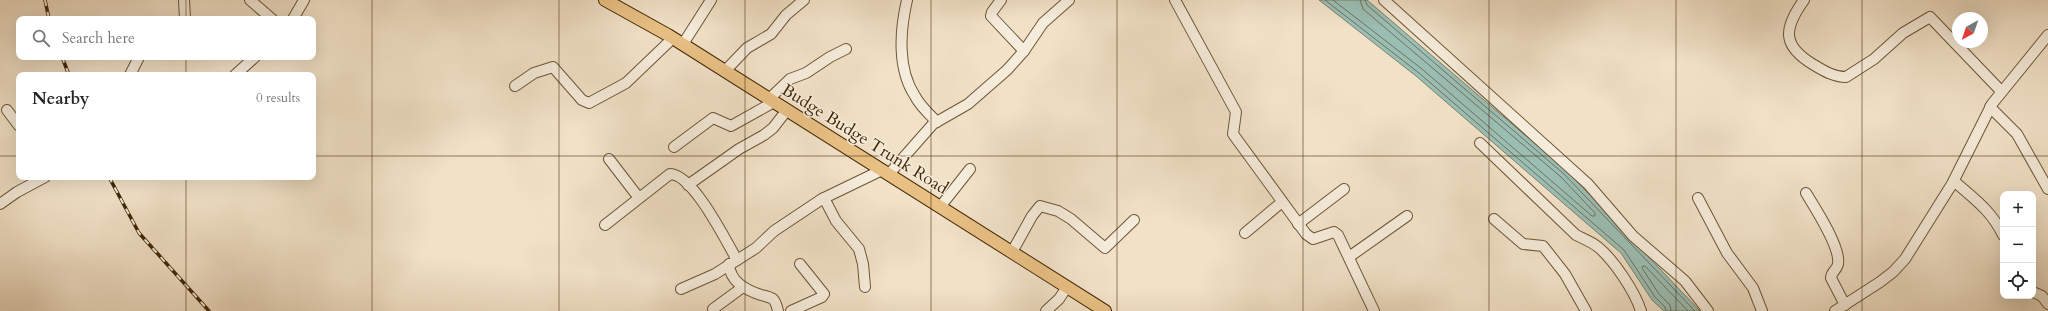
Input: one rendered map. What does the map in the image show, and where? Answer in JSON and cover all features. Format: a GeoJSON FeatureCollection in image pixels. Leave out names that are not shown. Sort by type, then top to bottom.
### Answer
{"type":"FeatureCollection","features":[{"type":"Feature","properties":{"kind":"main road","name":"Budge Budge Trunk Road"},"geometry":{"type":"LineString","coordinates":[[605,0],[678,41],[1105,311]]}},
{"type":"Feature","properties":{"kind":"street"},"geometry":{"type":"LineString","coordinates":[[184,0],[185,16]]}},
{"type":"Feature","properties":{"kind":"street"},"geometry":{"type":"LineString","coordinates":[[250,0],[269,16]]}},
{"type":"Feature","properties":{"kind":"street"},"geometry":{"type":"LineString","coordinates":[[295,16],[304,0]]}},
{"type":"Feature","properties":{"kind":"street"},"geometry":{"type":"LineString","coordinates":[[515,86],[534,73],[553,67],[582,100],[589,103],[626,83],[678,41],[711,0]]}},
{"type":"Feature","properties":{"kind":"street"},"geometry":{"type":"LineString","coordinates":[[725,71],[746,48],[771,34],[786,16],[804,0]]}},
{"type":"Feature","properties":{"kind":"street"},"geometry":{"type":"LineString","coordinates":[[907,0],[901,30],[906,73],[914,96],[937,122]]}},
{"type":"Feature","properties":{"kind":"street"},"geometry":{"type":"LineString","coordinates":[[1002,0],[992,12],[991,16],[1024,51]]}},
{"type":"Feature","properties":{"kind":"street"},"geometry":{"type":"LineString","coordinates":[[681,289],[715,274],[756,248],[774,231],[824,198],[885,172],[930,127],[968,104],[1007,70],[1024,51],[1043,23],[1069,0]]}},
{"type":"Feature","properties":{"kind":"street"},"geometry":{"type":"LineString","coordinates":[[1175,0],[1236,112],[1233,134],[1306,234],[1313,239],[1334,232],[1341,239],[1374,311]]}},
{"type":"Feature","properties":{"kind":"street"},"geometry":{"type":"LineString","coordinates":[[1384,0],[1594,190],[1633,236],[1685,281],[1708,311]]}},
{"type":"Feature","properties":{"kind":"street"},"geometry":{"type":"LineString","coordinates":[[1804,0],[1789,29],[1792,46],[1796,53],[1827,72],[1846,77],[1874,59],[1903,33],[1930,17],[2001,91]]}},
{"type":"Feature","properties":{"kind":"street"},"geometry":{"type":"LineString","coordinates":[[1835,311],[1893,272],[1905,259],[1926,228],[1954,181],[1990,107],[2001,91],[2047,38]]}},
{"type":"Feature","properties":{"kind":"street"},"geometry":{"type":"LineString","coordinates":[[674,147],[713,118],[731,126],[771,100],[790,79],[806,73],[830,56],[846,49]]}},
{"type":"Feature","properties":{"kind":"street"},"geometry":{"type":"LineString","coordinates":[[132,72],[138,60]]}},
{"type":"Feature","properties":{"kind":"street"},"geometry":{"type":"LineString","coordinates":[[238,72],[252,60]]}},
{"type":"Feature","properties":{"kind":"street"},"geometry":{"type":"LineString","coordinates":[[1990,107],[2017,134],[2048,189]]}},
{"type":"Feature","properties":{"kind":"street"},"geometry":{"type":"LineString","coordinates":[[7,110],[16,122]]}},
{"type":"Feature","properties":{"kind":"street"},"geometry":{"type":"LineString","coordinates":[[688,185],[743,146],[764,135],[787,110]]}},
{"type":"Feature","properties":{"kind":"street"},"geometry":{"type":"LineString","coordinates":[[1480,143],[1576,235],[1592,243],[1604,252],[1618,271],[1641,311]]}},
{"type":"Feature","properties":{"kind":"street"},"geometry":{"type":"LineString","coordinates":[[609,159],[639,198]]}},
{"type":"Feature","properties":{"kind":"street"},"geometry":{"type":"LineString","coordinates":[[940,207],[970,169]]}},
{"type":"Feature","properties":{"kind":"street"},"geometry":{"type":"LineString","coordinates":[[604,225],[670,174],[676,175],[698,194],[733,262]]}},
{"type":"Feature","properties":{"kind":"street"},"geometry":{"type":"LineString","coordinates":[[0,204],[17,192],[39,180]]}},
{"type":"Feature","properties":{"kind":"street"},"geometry":{"type":"LineString","coordinates":[[1954,181],[1987,209],[1996,220],[2000,229]]}},
{"type":"Feature","properties":{"kind":"street"},"geometry":{"type":"LineString","coordinates":[[1298,224],[1344,189]]}},
{"type":"Feature","properties":{"kind":"street"},"geometry":{"type":"LineString","coordinates":[[1806,193],[1829,231],[1838,259],[1837,268],[1831,278],[1845,305]]}},
{"type":"Feature","properties":{"kind":"street"},"geometry":{"type":"LineString","coordinates":[[824,198],[834,217],[859,249],[863,264],[865,287]]}},
{"type":"Feature","properties":{"kind":"street"},"geometry":{"type":"LineString","coordinates":[[1698,198],[1727,253],[1753,288],[1762,311]]}},
{"type":"Feature","properties":{"kind":"street"},"geometry":{"type":"LineString","coordinates":[[1245,233],[1282,202]]}},
{"type":"Feature","properties":{"kind":"street"},"geometry":{"type":"LineString","coordinates":[[1012,252],[1032,216],[1040,206],[1058,212],[1071,219],[1104,248],[1134,220]]}},
{"type":"Feature","properties":{"kind":"street"},"geometry":{"type":"LineString","coordinates":[[1350,257],[1408,216]]}},
{"type":"Feature","properties":{"kind":"street"},"geometry":{"type":"LineString","coordinates":[[1494,220],[1523,244],[1543,246],[1565,274],[1586,311]]}},
{"type":"Feature","properties":{"kind":"street"},"geometry":{"type":"LineString","coordinates":[[733,262],[729,271],[733,278],[743,287],[772,298],[778,311]]}},
{"type":"Feature","properties":{"kind":"street"},"geometry":{"type":"LineString","coordinates":[[791,311],[822,297],[824,294],[800,264]]}},
{"type":"Feature","properties":{"kind":"street"},"geometry":{"type":"LineString","coordinates":[[713,308],[743,287]]}},
{"type":"Feature","properties":{"kind":"street"},"geometry":{"type":"LineString","coordinates":[[1046,311],[1059,299],[1067,287]]}},
{"type":"Feature","properties":{"kind":"street"},"geometry":{"type":"LineString","coordinates":[[2036,293],[2042,296],[2048,304]]}},
{"type":"Feature","properties":{"kind":"water"},"geometry":{"type":"Polygon","coordinates":[[[1319,0],[1367,0],[1567,171],[1700,311],[1664,311],[1652,300],[1621,253],[1416,76],[1319,0]]]}},
{"type":"Feature","properties":{"kind":"railway"},"geometry":{"type":"LineString","coordinates":[[45,0],[48,16]]}},
{"type":"Feature","properties":{"kind":"railway"},"geometry":{"type":"LineString","coordinates":[[63,60],[68,72]]}},
{"type":"Feature","properties":{"kind":"railway"},"geometry":{"type":"LineString","coordinates":[[111,180],[139,233],[209,311]]}}]}
